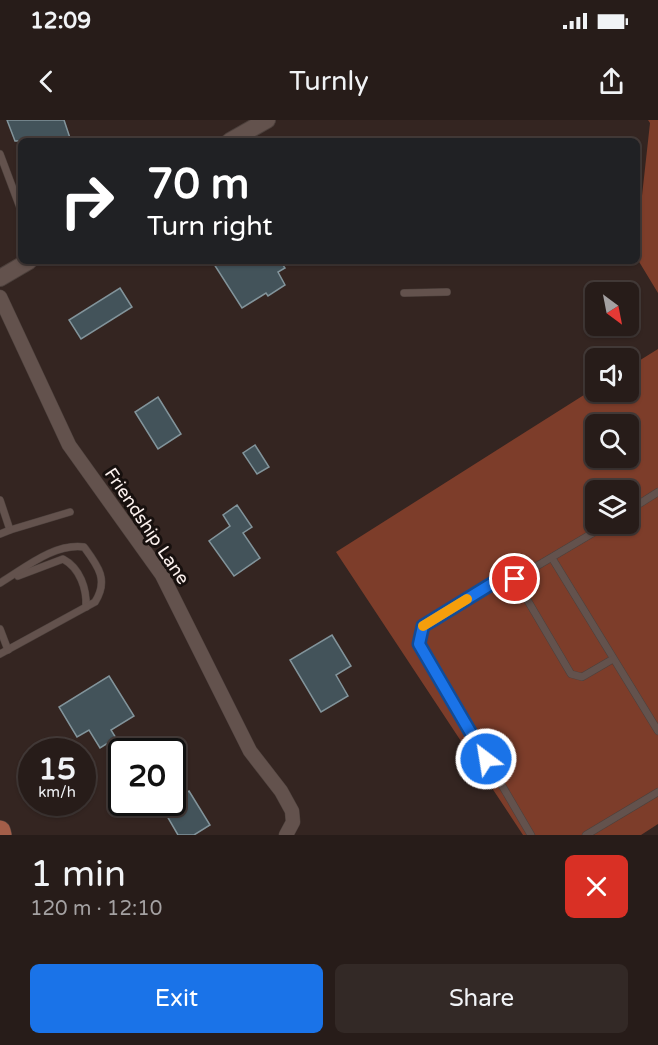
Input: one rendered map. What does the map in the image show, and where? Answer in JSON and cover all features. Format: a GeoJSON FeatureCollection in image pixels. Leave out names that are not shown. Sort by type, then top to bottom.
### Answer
{"type":"FeatureCollection","features":[{"type":"Feature","properties":{"kind":"main road"},"geometry":{"type":"LineString","coordinates":[[0,831],[2,835]]}},
{"type":"Feature","properties":{"kind":"street"},"geometry":{"type":"LineString","coordinates":[[235,138],[267,120]]}},
{"type":"Feature","properties":{"kind":"street"},"geometry":{"type":"LineString","coordinates":[[0,278],[24,264]]}},
{"type":"Feature","properties":{"kind":"street","name":"Friendship Lane"},"geometry":{"type":"LineString","coordinates":[[0,297],[69,445],[162,575],[250,751],[292,811],[293,822],[286,835]]}},
{"type":"Feature","properties":{"kind":"lane"},"geometry":{"type":"LineString","coordinates":[[0,154],[18,202]]}},
{"type":"Feature","properties":{"kind":"lane"},"geometry":{"type":"LineString","coordinates":[[404,293],[447,292]]}},
{"type":"Feature","properties":{"kind":"lane"},"geometry":{"type":"LineString","coordinates":[[639,504],[658,492]]}},
{"type":"Feature","properties":{"kind":"lane"},"geometry":{"type":"LineString","coordinates":[[0,501],[10,530]]}},
{"type":"Feature","properties":{"kind":"lane"},"geometry":{"type":"LineString","coordinates":[[0,534],[70,512]]}},
{"type":"Feature","properties":{"kind":"lane"},"geometry":{"type":"LineString","coordinates":[[531,835],[419,644],[423,626],[493,583],[515,579],[592,534]]}},
{"type":"Feature","properties":{"kind":"lane"},"geometry":{"type":"LineString","coordinates":[[0,654],[95,602],[104,582],[84,547],[70,545],[1,582]]}},
{"type":"Feature","properties":{"kind":"lane"},"geometry":{"type":"LineString","coordinates":[[552,558],[658,731]]}},
{"type":"Feature","properties":{"kind":"lane"},"geometry":{"type":"LineString","coordinates":[[1,582],[63,559],[71,563],[87,593],[86,607]]}},
{"type":"Feature","properties":{"kind":"lane"},"geometry":{"type":"LineString","coordinates":[[515,579],[571,674],[582,677],[614,659]]}},
{"type":"Feature","properties":{"kind":"lane"},"geometry":{"type":"LineString","coordinates":[[0,629],[8,650]]}},
{"type":"Feature","properties":{"kind":"lane"},"geometry":{"type":"LineString","coordinates":[[586,835],[658,792]]}},
{"type":"Feature","properties":{"kind":"shaded area"},"geometry":{"type":"Polygon","coordinates":[[[648,120],[658,120],[658,293],[640,263],[640,214],[650,123],[648,120]]]}},
{"type":"Feature","properties":{"kind":"shaded area"},"geometry":{"type":"Polygon","coordinates":[[[658,349],[658,824],[641,835],[523,835],[336,552],[585,394],[585,402],[639,402],[639,361],[658,349]]]}},
{"type":"Feature","properties":{"kind":"building"},"geometry":{"type":"Polygon","coordinates":[[[7,120],[64,120],[70,138],[18,138],[18,141],[15,141],[7,120]]]}},
{"type":"Feature","properties":{"kind":"building"},"geometry":{"type":"Polygon","coordinates":[[[214,264],[282,264],[285,268],[278,272],[285,285],[268,296],[266,293],[242,308],[214,264]]]}},
{"type":"Feature","properties":{"kind":"building"},"geometry":{"type":"Polygon","coordinates":[[[120,288],[132,307],[81,339],[69,320],[120,288]]]}},
{"type":"Feature","properties":{"kind":"building"},"geometry":{"type":"Polygon","coordinates":[[[158,397],[181,434],[158,449],[135,412],[158,397]]]}},
{"type":"Feature","properties":{"kind":"building"},"geometry":{"type":"Polygon","coordinates":[[[255,445],[269,467],[257,474],[243,453],[255,445]]]}},
{"type":"Feature","properties":{"kind":"building"},"geometry":{"type":"Polygon","coordinates":[[[237,505],[252,527],[243,533],[260,558],[234,576],[209,541],[230,526],[223,515],[237,505]]]}},
{"type":"Feature","properties":{"kind":"building"},"geometry":{"type":"Polygon","coordinates":[[[332,635],[351,666],[336,675],[348,696],[321,712],[290,660],[332,635]]]}},
{"type":"Feature","properties":{"kind":"building"},"geometry":{"type":"Polygon","coordinates":[[[109,676],[134,716],[111,730],[116,738],[108,738],[108,743],[100,748],[96,738],[89,730],[77,737],[59,707],[109,676]]]}},
{"type":"Feature","properties":{"kind":"building"},"geometry":{"type":"Polygon","coordinates":[[[189,791],[210,825],[194,835],[178,835],[167,816],[186,816],[186,793],[189,791]]]}},
{"type":"Feature","properties":{"kind":"slow traffic"},"geometry":{"type":"LineString","coordinates":[[423,626],[467,599]]}},
{"type":"Feature","properties":{"kind":"route"},"geometry":{"type":"LineString","coordinates":[[486,759],[419,644],[423,626],[493,583],[515,579]]}}]}
